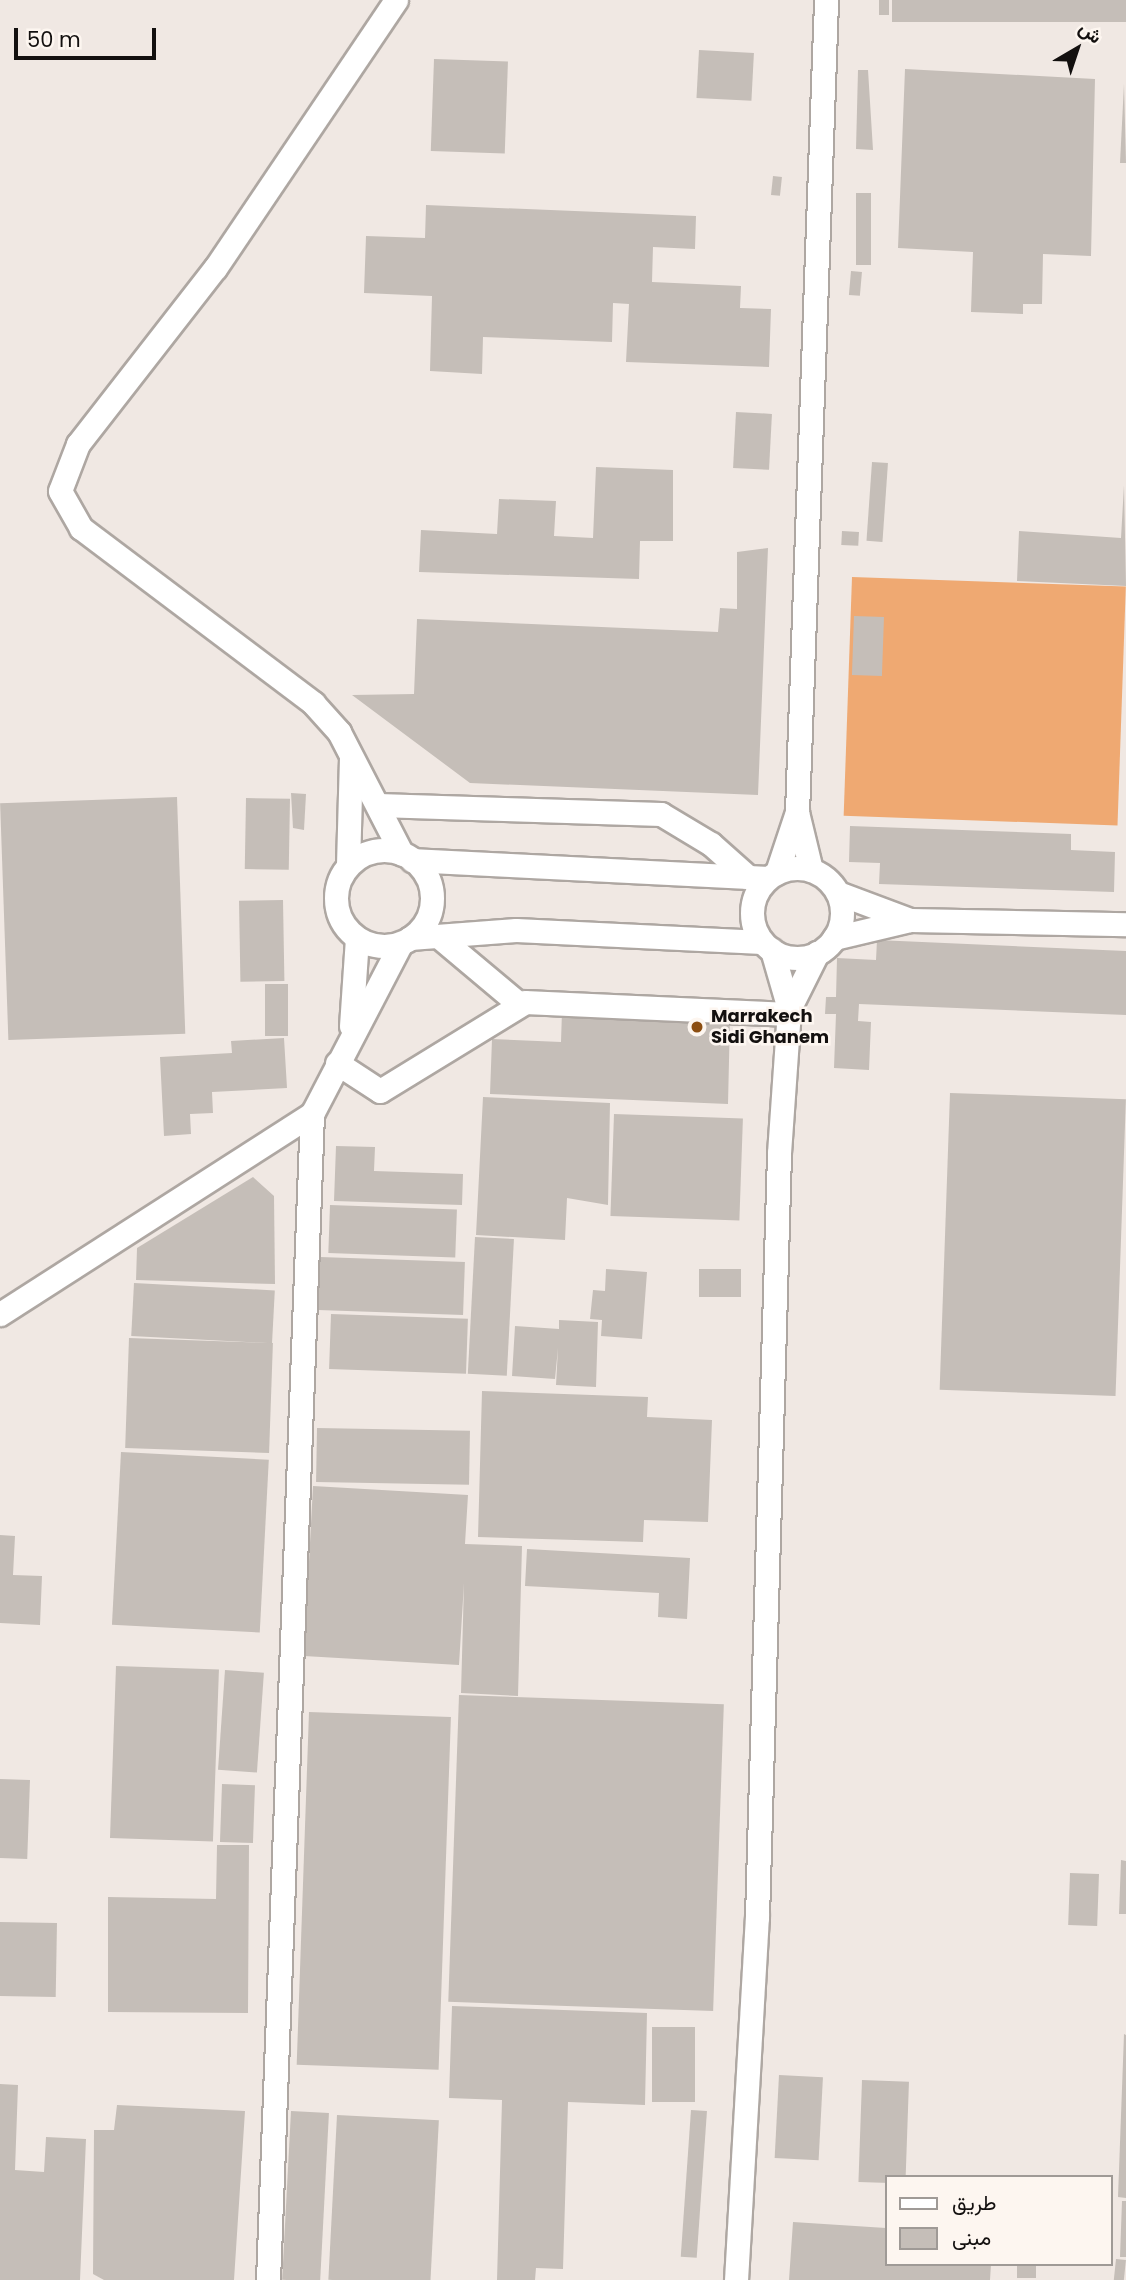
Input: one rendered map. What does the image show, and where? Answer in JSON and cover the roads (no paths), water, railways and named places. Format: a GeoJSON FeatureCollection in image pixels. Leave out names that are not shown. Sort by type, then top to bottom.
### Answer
{"type":"FeatureCollection","features":[{"type":"Feature","properties":{"kind":"street"},"geometry":{"type":"LineString","coordinates":[[268,2280],[313,1114],[351,1033],[406,941],[426,922],[432,900],[427,877],[407,857],[351,756],[313,704],[82,528],[65,510],[60,491],[78,444],[223,257],[396,0]]}},
{"type":"Feature","properties":{"kind":"street"},"geometry":{"type":"LineString","coordinates":[[826,0],[797,812],[811,870],[838,893],[911,920]]}},
{"type":"Feature","properties":{"kind":"street"},"geometry":{"type":"LineString","coordinates":[[351,756],[348,865],[337,885],[337,908],[357,938],[377,946],[438,936],[516,930],[767,946],[793,958],[911,920],[1126,924]]}},
{"type":"Feature","properties":{"kind":"street"},"geometry":{"type":"LineString","coordinates":[[378,805],[661,814],[764,876]]}},
{"type":"Feature","properties":{"kind":"street"},"geometry":{"type":"LineString","coordinates":[[736,2280],[757,1917],[789,1012],[767,946],[751,909],[764,876],[797,812]]}},
{"type":"Feature","properties":{"kind":"street"},"geometry":{"type":"LineString","coordinates":[[348,865],[379,850],[407,857],[764,876],[811,870]]}},
{"type":"Feature","properties":{"kind":"street"},"geometry":{"type":"LineString","coordinates":[[789,1012],[842,916],[838,893]]}},
{"type":"Feature","properties":{"kind":"street"},"geometry":{"type":"LineString","coordinates":[[438,936],[519,1004]]}},
{"type":"Feature","properties":{"kind":"street"},"geometry":{"type":"LineString","coordinates":[[351,1033],[357,938]]}},
{"type":"Feature","properties":{"kind":"street"},"geometry":{"type":"LineString","coordinates":[[337,1063],[380,1091],[519,1004],[789,1012]]}},
{"type":"Feature","properties":{"kind":"street"},"geometry":{"type":"LineString","coordinates":[[0,1314],[313,1114]]}},
{"type":"Feature","properties":{"kind":"place","name":"Marrakech Sidi Ghanem"},"geometry":{"type":"Point","coordinates":[697,1027]}}]}
